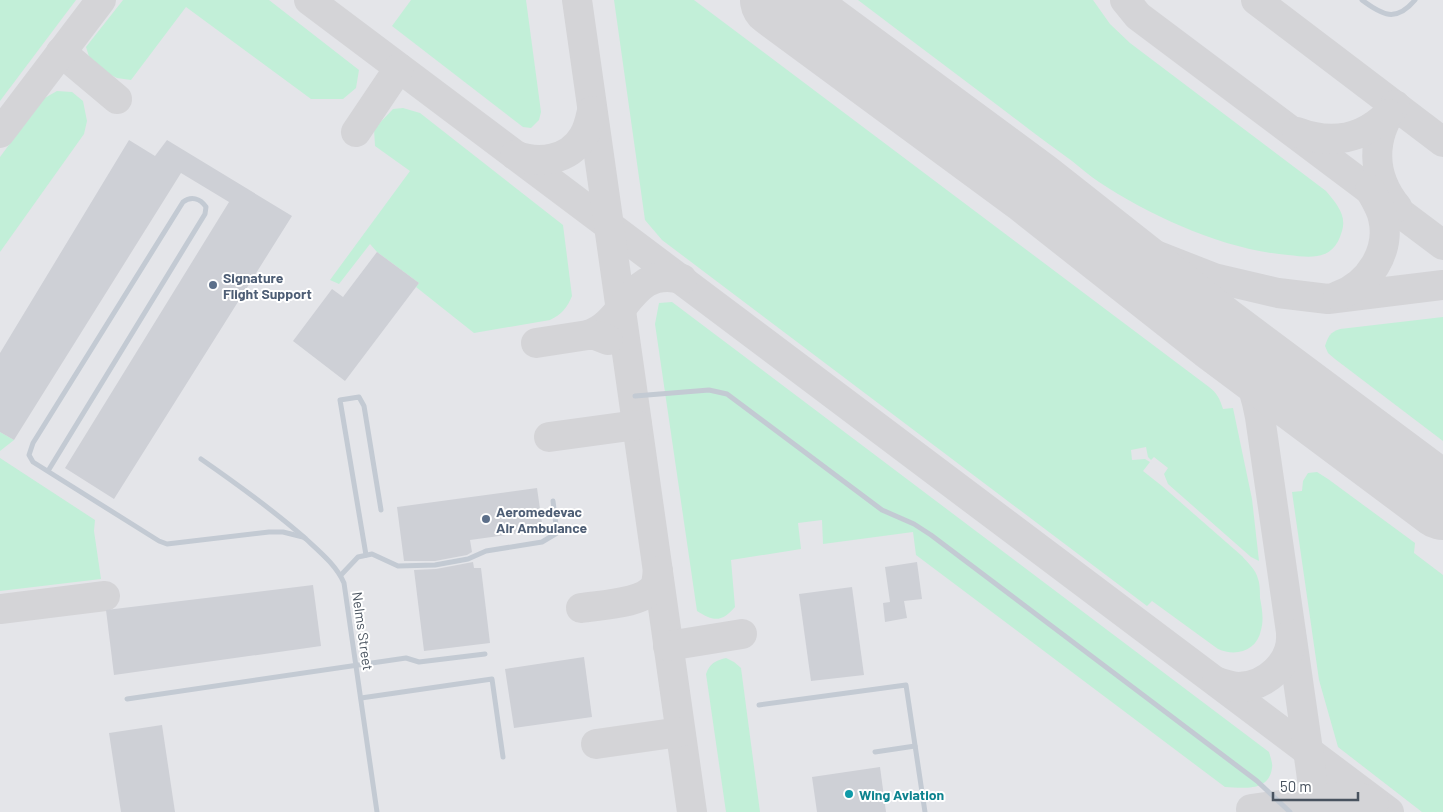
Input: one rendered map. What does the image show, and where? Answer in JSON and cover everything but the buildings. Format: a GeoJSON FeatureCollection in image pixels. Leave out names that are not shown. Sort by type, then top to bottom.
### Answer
{"type":"FeatureCollection","features":[{"type":"Feature","properties":{"kind":"lane"},"geometry":{"type":"LineString","coordinates":[[1362,0],[1376,11],[1388,15],[1402,12],[1414,0]]}},
{"type":"Feature","properties":{"kind":"lane"},"geometry":{"type":"LineString","coordinates":[[48,471],[203,218],[206,207],[199,200],[190,198],[183,202],[112,319],[32,443],[29,450],[30,458],[33,462],[159,541],[167,544],[269,532],[283,532],[303,537]]}},
{"type":"Feature","properties":{"kind":"lane"},"geometry":{"type":"LineString","coordinates":[[635,396],[689,390],[709,390],[727,394],[882,510],[914,524],[931,535],[1258,781],[1290,812]]}},
{"type":"Feature","properties":{"kind":"lane"},"geometry":{"type":"LineString","coordinates":[[366,555],[340,400],[359,397],[364,406],[381,510]]}},
{"type":"Feature","properties":{"kind":"lane","name":"Nelms Street"},"geometry":{"type":"LineString","coordinates":[[201,459],[274,512],[303,537],[341,575],[344,583],[377,812]]}},
{"type":"Feature","properties":{"kind":"lane"},"geometry":{"type":"LineString","coordinates":[[341,575],[358,557],[372,554],[398,566],[436,565],[468,559],[486,551],[542,542],[557,533],[553,501]]}},
{"type":"Feature","properties":{"kind":"lane"},"geometry":{"type":"LineString","coordinates":[[127,699],[406,658],[419,662],[486,654]]}},
{"type":"Feature","properties":{"kind":"lane"},"geometry":{"type":"LineString","coordinates":[[361,698],[492,678],[503,757]]}},
{"type":"Feature","properties":{"kind":"lane"},"geometry":{"type":"LineString","coordinates":[[758,705],[906,685],[925,812]]}},
{"type":"Feature","properties":{"kind":"lane"},"geometry":{"type":"LineString","coordinates":[[875,752],[916,746]]}},
{"type":"Feature","properties":{"kind":"shaded area"},"geometry":{"type":"Polygon","coordinates":[[[0,0],[1443,0],[1443,812],[0,812],[0,0]]]}},
{"type":"Feature","properties":{"kind":"green space"},"geometry":{"type":"Polygon","coordinates":[[[0,0],[76,0],[0,101],[0,0]]]}},
{"type":"Feature","properties":{"kind":"green space"},"geometry":{"type":"Polygon","coordinates":[[[123,0],[269,0],[359,70],[356,88],[343,99],[311,99],[186,7],[131,80],[117,78],[92,66],[86,47],[123,0]]]}},
{"type":"Feature","properties":{"kind":"green space"},"geometry":{"type":"Polygon","coordinates":[[[411,0],[526,0],[541,112],[539,120],[531,128],[523,127],[392,26],[411,0]]]}},
{"type":"Feature","properties":{"kind":"green space"},"geometry":{"type":"Polygon","coordinates":[[[614,0],[694,0],[1209,387],[1218,396],[1223,409],[1233,408],[1252,499],[1259,561],[1251,557],[1168,484],[1164,474],[1168,468],[1154,457],[1151,460],[1148,457],[1146,447],[1131,450],[1132,460],[1145,459],[1150,462],[1143,471],[1242,556],[1254,570],[1259,583],[1263,618],[1259,637],[1255,643],[1245,650],[1238,652],[1218,649],[1152,601],[1147,606],[662,240],[645,220],[614,0]]]}},
{"type":"Feature","properties":{"kind":"green space"},"geometry":{"type":"Polygon","coordinates":[[[858,0],[1093,0],[1110,24],[1130,43],[1326,191],[1342,214],[1343,225],[1338,240],[1334,247],[1322,255],[1306,257],[1264,252],[1214,239],[1165,219],[1096,180],[858,0]]]}},
{"type":"Feature","properties":{"kind":"green space"},"geometry":{"type":"Polygon","coordinates":[[[57,91],[72,92],[83,101],[87,121],[84,134],[0,252],[0,157],[43,99],[57,91]]]}},
{"type":"Feature","properties":{"kind":"green space"},"geometry":{"type":"Polygon","coordinates":[[[403,108],[420,113],[563,225],[572,296],[561,313],[550,320],[474,333],[416,287],[419,283],[377,252],[370,244],[339,284],[330,280],[410,171],[375,146],[374,129],[393,109],[403,108]]]}},
{"type":"Feature","properties":{"kind":"green space"},"geometry":{"type":"Polygon","coordinates":[[[672,302],[1269,752],[1272,762],[1270,776],[1261,785],[1254,787],[1225,787],[916,555],[913,532],[823,544],[822,520],[798,523],[801,549],[731,560],[735,607],[726,616],[713,619],[697,611],[655,324],[659,303],[672,302]]]}},
{"type":"Feature","properties":{"kind":"green space"},"geometry":{"type":"Polygon","coordinates":[[[1443,317],[1443,441],[1335,359],[1328,353],[1325,346],[1330,335],[1340,329],[1443,317]]]}},
{"type":"Feature","properties":{"kind":"green space"},"geometry":{"type":"Polygon","coordinates":[[[0,432],[14,440],[0,451],[0,432]]]}},
{"type":"Feature","properties":{"kind":"green space"},"geometry":{"type":"Polygon","coordinates":[[[0,458],[95,520],[94,531],[101,579],[0,591],[0,458]]]}},
{"type":"Feature","properties":{"kind":"green space"},"geometry":{"type":"Polygon","coordinates":[[[1317,472],[1415,543],[1414,553],[1443,575],[1443,812],[1422,812],[1338,747],[1319,680],[1292,492],[1302,491],[1303,481],[1308,473],[1317,472]]]}},
{"type":"Feature","properties":{"kind":"green space"},"geometry":{"type":"Polygon","coordinates":[[[726,658],[741,668],[760,812],[726,812],[706,674],[713,663],[726,658]]]}},
{"type":"Feature","properties":{"kind":"taxiway"},"geometry":{"type":"LineString","coordinates":[[0,133],[101,0]]}},
{"type":"Feature","properties":{"kind":"taxiway"},"geometry":{"type":"LineString","coordinates":[[309,0],[1389,812]]}},
{"type":"Feature","properties":{"kind":"taxiway"},"geometry":{"type":"LineString","coordinates":[[577,0],[692,812]]}},
{"type":"Feature","properties":{"kind":"taxiway"},"geometry":{"type":"LineString","coordinates":[[1125,0],[1138,16],[1443,245]]}},
{"type":"Feature","properties":{"kind":"taxiway"},"geometry":{"type":"LineString","coordinates":[[1256,0],[1443,142]]}},
{"type":"Feature","properties":{"kind":"taxiway"},"geometry":{"type":"LineString","coordinates":[[61,52],[117,99]]}},
{"type":"Feature","properties":{"kind":"taxiway"},"geometry":{"type":"LineString","coordinates":[[356,132],[399,68]]}},
{"type":"Feature","properties":{"kind":"taxiway"},"geometry":{"type":"LineString","coordinates":[[1395,105],[1382,130],[1377,156],[1382,182],[1388,195],[1397,207]]}},
{"type":"Feature","properties":{"kind":"taxiway"},"geometry":{"type":"LineString","coordinates":[[515,155],[534,160],[543,160],[570,151],[585,134],[592,111]]}},
{"type":"Feature","properties":{"kind":"taxiway"},"geometry":{"type":"LineString","coordinates":[[1297,132],[1322,138],[1346,137],[1368,129],[1388,114]]}},
{"type":"Feature","properties":{"kind":"taxiway"},"geometry":{"type":"LineString","coordinates":[[1033,188],[1145,251],[1214,278],[1278,293],[1328,299],[1443,285]]}},
{"type":"Feature","properties":{"kind":"taxiway"},"geometry":{"type":"LineString","coordinates":[[1338,296],[1349,291],[1368,275],[1375,265],[1384,243],[1385,230],[1383,218],[1370,190]]}},
{"type":"Feature","properties":{"kind":"taxiway"},"geometry":{"type":"LineString","coordinates":[[588,335],[601,329],[640,287],[651,280],[665,277],[682,279]]}},
{"type":"Feature","properties":{"kind":"taxiway"},"geometry":{"type":"LineString","coordinates":[[1218,334],[1235,353],[1246,372],[1254,392],[1260,417],[1312,782],[1311,794],[1299,803]]}},
{"type":"Feature","properties":{"kind":"taxiway"},"geometry":{"type":"LineString","coordinates":[[536,343],[588,335],[595,335],[608,340]]}},
{"type":"Feature","properties":{"kind":"taxiway"},"geometry":{"type":"LineString","coordinates":[[549,437],[637,425]]}},
{"type":"Feature","properties":{"kind":"taxiway"},"geometry":{"type":"LineString","coordinates":[[581,608],[621,603],[641,597],[655,586],[658,571]]}},
{"type":"Feature","properties":{"kind":"taxiway"},"geometry":{"type":"LineString","coordinates":[[0,609],[105,596]]}},
{"type":"Feature","properties":{"kind":"taxiway"},"geometry":{"type":"LineString","coordinates":[[668,646],[742,634]]}},
{"type":"Feature","properties":{"kind":"taxiway"},"geometry":{"type":"LineString","coordinates":[[1217,682],[1239,687],[1249,686],[1268,677],[1283,663],[1288,654],[1291,634]]}},
{"type":"Feature","properties":{"kind":"taxiway"},"geometry":{"type":"LineString","coordinates":[[596,744],[680,732]]}},
{"type":"Feature","properties":{"kind":"taxiway"},"geometry":{"type":"LineString","coordinates":[[1251,809],[1342,797],[1357,797],[1374,803]]}},
{"type":"Feature","properties":{"kind":"runway"},"geometry":{"type":"LineString","coordinates":[[778,0],[1033,188],[1218,334],[1443,502]]}},
{"type":"Feature","properties":{"kind":"place","name":"Signature Flight Support"},"geometry":{"type":"Point","coordinates":[213,285]}},
{"type":"Feature","properties":{"kind":"place","name":"Aeromedevac Air Ambulance"},"geometry":{"type":"Point","coordinates":[486,519]}},
{"type":"Feature","properties":{"kind":"place","name":"Wing Aviation"},"geometry":{"type":"Point","coordinates":[849,794]}}]}
